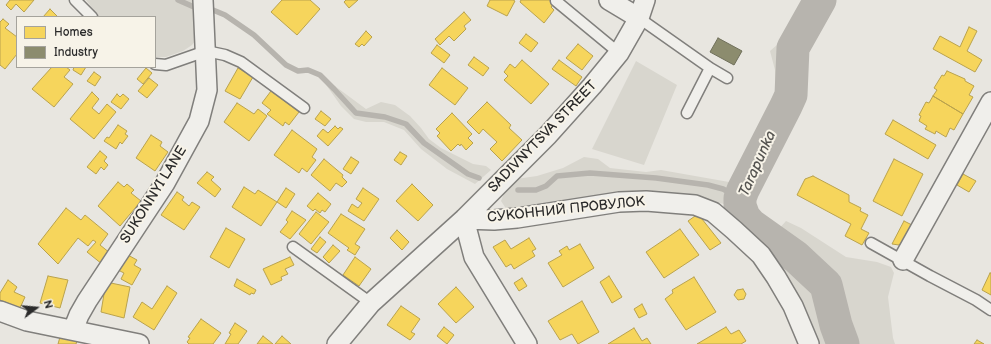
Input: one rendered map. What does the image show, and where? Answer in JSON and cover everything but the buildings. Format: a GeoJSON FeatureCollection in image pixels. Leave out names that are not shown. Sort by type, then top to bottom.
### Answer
{"type":"FeatureCollection","features":[{"type":"Feature","properties":{"kind":"street","name":"SUKONNYI LANE"},"geometry":{"type":"LineString","coordinates":[[73,330],[87,301],[166,183],[199,121],[207,90],[203,0]]}},
{"type":"Feature","properties":{"kind":"street"},"geometry":{"type":"LineString","coordinates":[[609,0],[639,18]]}},
{"type":"Feature","properties":{"kind":"street","name":"SADIVNYTSVA STREET"},"geometry":{"type":"LineString","coordinates":[[337,344],[370,303],[464,219],[548,135],[606,70],[619,53],[639,18],[645,0]]}},
{"type":"Feature","properties":{"kind":"street"},"geometry":{"type":"LineString","coordinates":[[903,260],[991,102]]}},
{"type":"Feature","properties":{"kind":"street","name":"СУКОННИЙ ПРОВУЛОК"},"geometry":{"type":"LineString","coordinates":[[464,219],[517,218],[619,202],[646,201],[695,205],[713,212],[761,255],[793,306],[809,344]]}},
{"type":"Feature","properties":{"kind":"street"},"geometry":{"type":"LineString","coordinates":[[464,219],[474,257],[527,344]]}},
{"type":"Feature","properties":{"kind":"street"},"geometry":{"type":"LineString","coordinates":[[0,310],[27,321],[139,344]]}},
{"type":"Feature","properties":{"kind":"lane"},"geometry":{"type":"LineString","coordinates":[[75,0],[91,16]]}},
{"type":"Feature","properties":{"kind":"lane"},"geometry":{"type":"LineString","coordinates":[[556,1],[619,53]]}},
{"type":"Feature","properties":{"kind":"lane"},"geometry":{"type":"LineString","coordinates":[[639,18],[710,68],[727,78]]}},
{"type":"Feature","properties":{"kind":"lane"},"geometry":{"type":"LineString","coordinates":[[156,64],[166,65],[206,51],[225,55],[241,62],[304,108]]}},
{"type":"Feature","properties":{"kind":"lane"},"geometry":{"type":"LineString","coordinates":[[687,113],[710,68]]}},
{"type":"Feature","properties":{"kind":"lane"},"geometry":{"type":"LineString","coordinates":[[871,243],[976,300],[991,310]]}},
{"type":"Feature","properties":{"kind":"lane"},"geometry":{"type":"LineString","coordinates":[[293,247],[370,303]]}},
{"type":"Feature","properties":{"kind":"shaded area"},"geometry":{"type":"Polygon","coordinates":[[[86,0],[196,0],[196,40],[192,45],[183,51],[166,57],[156,57],[156,16],[98,16],[86,0]]]}},
{"type":"Feature","properties":{"kind":"shaded area"},"geometry":{"type":"Polygon","coordinates":[[[812,0],[835,0],[825,17],[806,37],[799,69],[797,107],[775,96],[775,70],[770,51],[786,37],[812,0]]]}},
{"type":"Feature","properties":{"kind":"shaded area"},"geometry":{"type":"Polygon","coordinates":[[[636,61],[677,85],[644,165],[592,149],[636,61]]]}},
{"type":"Feature","properties":{"kind":"shaded area"},"geometry":{"type":"Polygon","coordinates":[[[324,78],[366,109],[381,102],[395,105],[410,116],[429,139],[441,148],[473,164],[486,166],[491,170],[475,184],[447,169],[421,149],[404,130],[384,122],[366,122],[354,119],[341,106],[322,79],[324,78]]]}},
{"type":"Feature","properties":{"kind":"shaded area"},"geometry":{"type":"Polygon","coordinates":[[[584,157],[598,159],[610,168],[646,172],[661,170],[729,182],[737,189],[734,201],[728,205],[703,199],[513,210],[505,207],[501,201],[505,191],[516,179],[537,176],[563,168],[584,157]]]}},
{"type":"Feature","properties":{"kind":"shaded area"},"geometry":{"type":"Polygon","coordinates":[[[786,221],[801,228],[846,257],[877,262],[891,267],[894,273],[888,297],[895,344],[819,344],[806,313],[783,274],[784,254],[773,246],[778,238],[777,231],[786,221]]]}},
{"type":"Feature","properties":{"kind":"water"},"geometry":{"type":"Polygon","coordinates":[[[783,104],[793,110],[757,169],[749,166],[769,117],[783,104]]]}},
{"type":"Feature","properties":{"kind":"waterway"},"geometry":{"type":"LineString","coordinates":[[178,0],[194,7]]}},
{"type":"Feature","properties":{"kind":"waterway","name":"Tarapunka"},"geometry":{"type":"LineString","coordinates":[[820,0],[793,48],[791,95],[743,190],[740,198],[740,206],[744,217],[751,225],[796,257],[826,285],[836,325],[843,344]]}},
{"type":"Feature","properties":{"kind":"waterway"},"geometry":{"type":"LineString","coordinates":[[213,10],[225,15],[254,35],[286,65],[298,71],[308,70],[320,75],[356,113],[385,117],[406,124],[424,143],[468,174],[479,178]]}},
{"type":"Feature","properties":{"kind":"waterway"},"geometry":{"type":"LineString","coordinates":[[518,190],[536,190],[546,186],[557,176],[590,173],[656,178],[708,185],[723,189],[740,198]]}}]}
